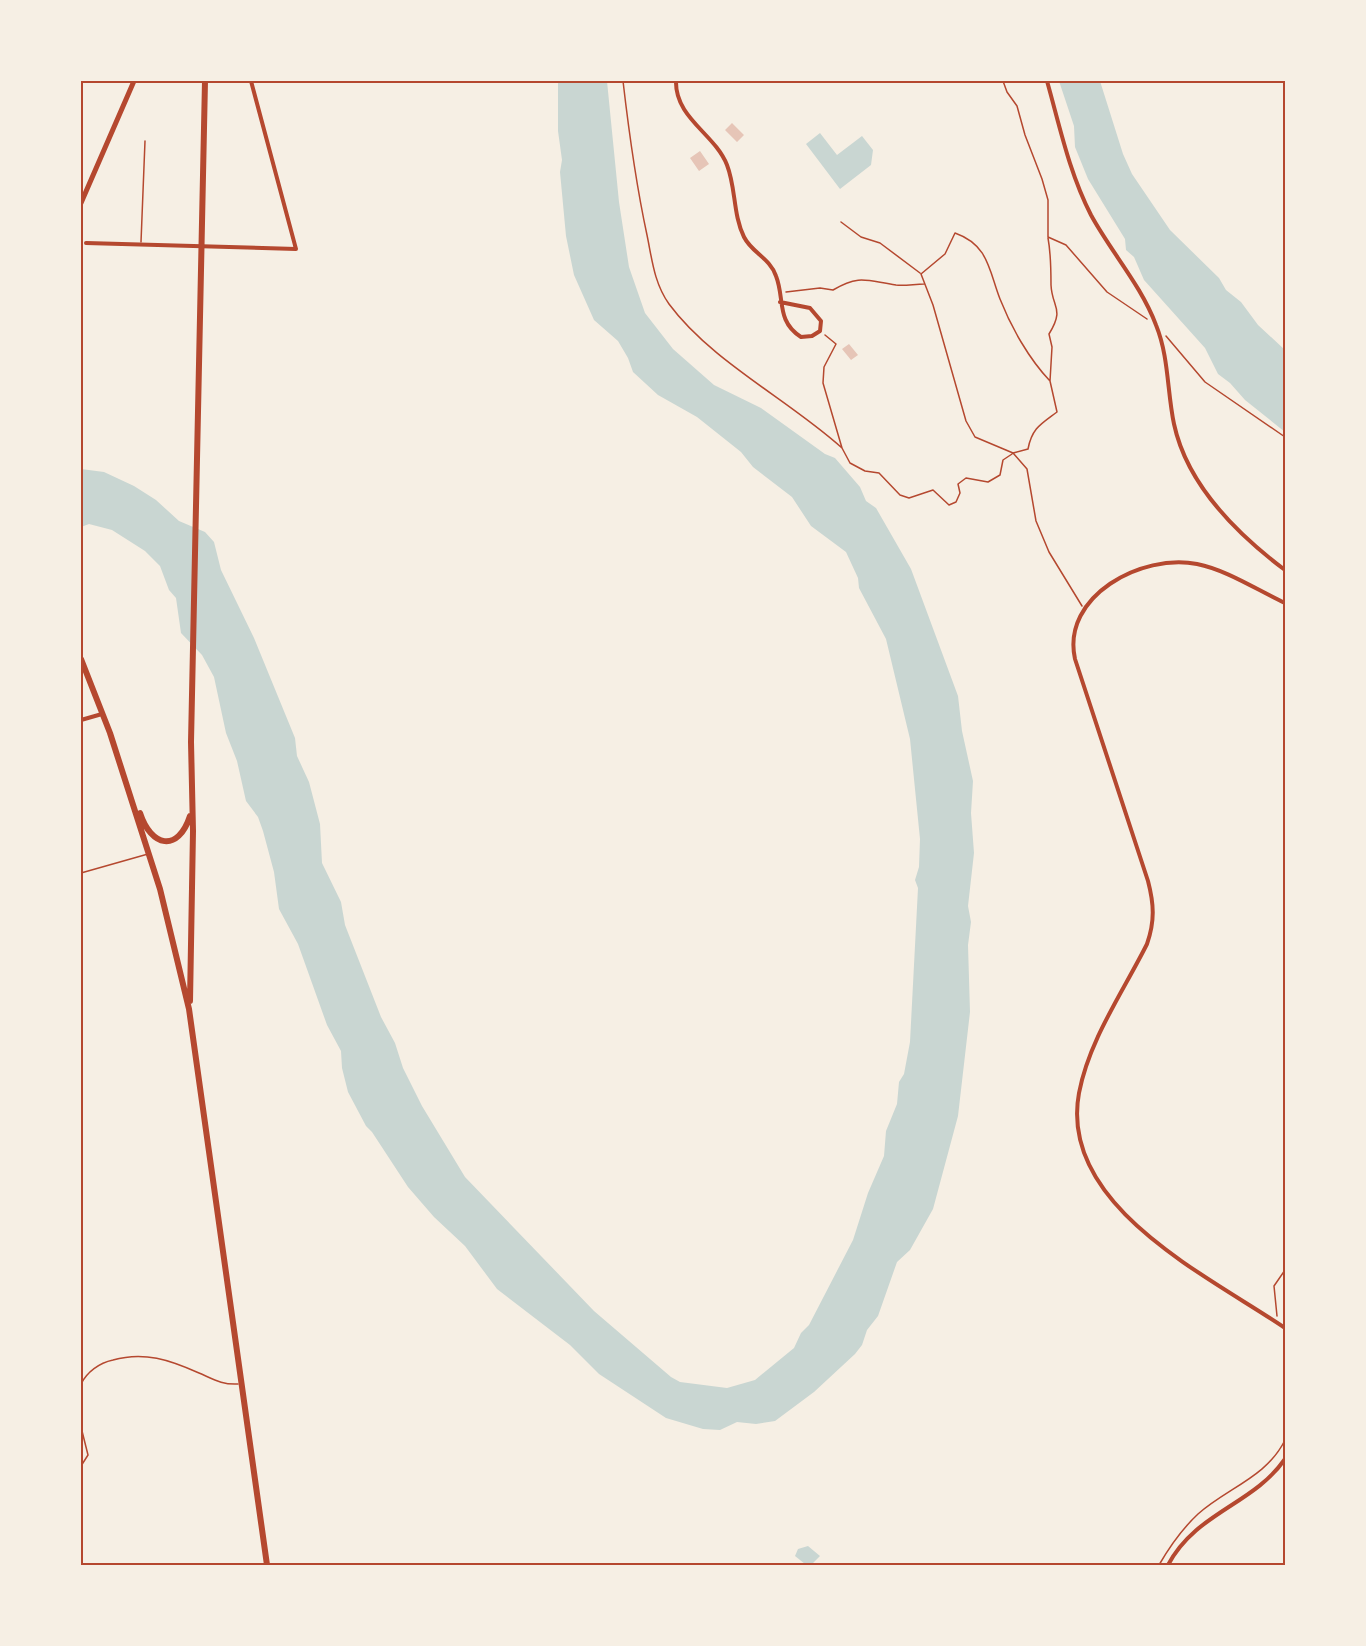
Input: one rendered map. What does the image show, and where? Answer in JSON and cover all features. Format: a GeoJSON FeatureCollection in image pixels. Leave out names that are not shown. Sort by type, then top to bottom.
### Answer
{"type":"FeatureCollection","features":[{"type":"Feature","properties":{"kind":"highway"},"geometry":{"type":"LineString","coordinates":[[189,1009],[193,831],[191,742],[205,81]]}},
{"type":"Feature","properties":{"kind":"highway"},"geometry":{"type":"LineString","coordinates":[[81,659],[83,670],[110,734],[149,854],[169,922],[189,1009],[267,1565]]}},
{"type":"Feature","properties":{"kind":"highway"},"geometry":{"type":"LineString","coordinates":[[110,734],[116,742],[142,820],[152,837],[162,841],[174,840],[185,829],[191,812]]}},
{"type":"Feature","properties":{"kind":"main road"},"geometry":{"type":"LineString","coordinates":[[81,202],[134,81]]}},
{"type":"Feature","properties":{"kind":"street"},"geometry":{"type":"LineString","coordinates":[[86,243],[296,249],[251,81]]}},
{"type":"Feature","properties":{"kind":"street"},"geometry":{"type":"LineString","coordinates":[[676,81],[678,101],[693,122],[712,140],[726,162],[743,235],[774,269],[782,316],[795,333],[807,338],[820,331],[821,321],[810,308],[780,302]]}},
{"type":"Feature","properties":{"kind":"street"},"geometry":{"type":"LineString","coordinates":[[1047,81],[1076,183],[1092,216],[1144,299],[1156,326],[1164,353],[1175,426],[1186,459],[1204,490],[1229,520],[1252,544],[1285,570]]}},
{"type":"Feature","properties":{"kind":"street"},"geometry":{"type":"LineString","coordinates":[[1285,603],[1206,566],[1179,562],[1115,579],[1095,596],[1084,610],[1073,631],[1074,659],[1148,881],[1154,919],[1147,944],[1085,1070],[1077,1107],[1080,1139],[1097,1177],[1128,1217],[1174,1256],[1285,1328]]}},
{"type":"Feature","properties":{"kind":"street"},"geometry":{"type":"LineString","coordinates":[[81,720],[102,714]]}},
{"type":"Feature","properties":{"kind":"street"},"geometry":{"type":"LineString","coordinates":[[1168,1565],[1189,1535],[1213,1515],[1265,1482],[1285,1459]]}},
{"type":"Feature","properties":{"kind":"lane"},"geometry":{"type":"LineString","coordinates":[[141,245],[145,141]]}},
{"type":"Feature","properties":{"kind":"lane"},"geometry":{"type":"LineString","coordinates":[[81,873],[149,854]]}},
{"type":"Feature","properties":{"kind":"lane"},"geometry":{"type":"LineString","coordinates":[[81,1384],[99,1365],[139,1355],[169,1361],[226,1385],[242,1383]]}},
{"type":"Feature","properties":{"kind":"lane"},"geometry":{"type":"LineString","coordinates":[[81,1427],[88,1455],[81,1466]]}},
{"type":"Feature","properties":{"kind":"path"},"geometry":{"type":"LineString","coordinates":[[623,81],[637,189],[655,279],[669,304],[707,343],[817,425],[842,448]]}},
{"type":"Feature","properties":{"kind":"path"},"geometry":{"type":"LineString","coordinates":[[820,331],[836,344],[824,367],[823,383],[842,448],[850,464],[865,471],[879,473],[900,495],[909,498],[933,490],[949,505],[956,502],[960,493],[958,484],[966,478],[988,482],[1000,475],[1003,460],[1013,453],[1028,449],[1031,434],[1037,425],[1057,412],[1050,381],[1052,347],[1049,334],[1056,322],[1058,307],[1051,287],[1053,268],[1048,237],[1048,200],[1017,106],[1007,92],[1003,81]]}},
{"type":"Feature","properties":{"kind":"path"},"geometry":{"type":"LineString","coordinates":[[841,222],[861,237],[880,243],[921,274],[933,305],[966,421],[975,436],[1013,453],[1027,469],[1036,521],[1049,552],[1084,610]]}},
{"type":"Feature","properties":{"kind":"path"},"geometry":{"type":"LineString","coordinates":[[921,274],[945,254],[955,233],[975,245],[993,273],[1000,298],[1013,325],[1039,369],[1050,381]]}},
{"type":"Feature","properties":{"kind":"path"},"geometry":{"type":"LineString","coordinates":[[1048,237],[1066,245],[1107,292],[1156,326],[1205,382],[1285,437]]}},
{"type":"Feature","properties":{"kind":"path"},"geometry":{"type":"LineString","coordinates":[[780,294],[820,288],[833,290],[845,283],[870,278],[898,285],[924,284]]}},
{"type":"Feature","properties":{"kind":"path"},"geometry":{"type":"LineString","coordinates":[[1278,1324],[1273,1293],[1274,1286],[1285,1270]]}},
{"type":"Feature","properties":{"kind":"path"},"geometry":{"type":"LineString","coordinates":[[1158,1565],[1174,1540],[1199,1513],[1259,1473],[1285,1440]]}},
{"type":"Feature","properties":{"kind":"shaded area"},"geometry":{"type":"Polygon","coordinates":[[[558,81],[607,81],[619,202],[629,267],[645,313],[673,349],[714,385],[761,408],[825,454],[835,458],[860,487],[866,501],[876,508],[911,569],[958,696],[962,731],[973,781],[971,813],[974,853],[968,906],[971,922],[968,945],[970,1012],[958,1116],[933,1209],[910,1250],[897,1262],[878,1316],[867,1330],[862,1345],[855,1354],[814,1392],[775,1421],[756,1424],[737,1422],[720,1430],[703,1429],[666,1418],[599,1374],[570,1345],[497,1289],[465,1246],[434,1217],[408,1187],[366,1126],[348,1092],[342,1068],[341,1051],[327,1025],[298,944],[279,909],[274,872],[263,831],[258,817],[246,801],[237,761],[226,733],[214,677],[202,655],[181,633],[176,598],[169,590],[160,566],[145,551],[112,530],[89,524],[81,527],[81,469],[104,472],[134,486],[156,500],[179,521],[205,532],[214,542],[221,570],[254,638],[295,738],[297,756],[309,782],[320,824],[322,863],[341,902],[345,925],[381,1017],[395,1043],[403,1068],[422,1106],[465,1177],[594,1311],[671,1377],[680,1382],[727,1388],[755,1380],[794,1348],[801,1333],[809,1325],[853,1240],[868,1193],[884,1156],[886,1131],[897,1104],[899,1082],[904,1074],[910,1042],[918,888],[915,880],[919,867],[920,839],[910,739],[886,639],[859,588],[858,578],[846,552],[811,526],[792,497],[753,467],[741,452],[697,417],[658,395],[633,372],[618,341],[594,320],[574,275],[566,236],[560,172],[562,160],[558,131],[558,81]]]}},
{"type":"Feature","properties":{"kind":"shaded area"},"geometry":{"type":"Polygon","coordinates":[[[1059,81],[1100,81],[1123,154],[1132,174],[1170,230],[1219,278],[1226,290],[1241,302],[1258,325],[1285,350],[1285,432],[1245,400],[1230,383],[1218,374],[1205,348],[1144,280],[1134,257],[1126,250],[1125,239],[1088,179],[1075,147],[1074,126],[1059,81]]]}},
{"type":"Feature","properties":{"kind":"shaded area"},"geometry":{"type":"Polygon","coordinates":[[[820,133],[837,155],[862,136],[873,150],[871,165],[840,189],[806,144],[820,133]]]}},
{"type":"Feature","properties":{"kind":"shaded area"},"geometry":{"type":"Polygon","coordinates":[[[808,1546],[820,1556],[811,1565],[805,1564],[795,1556],[798,1549],[808,1546]]]}},
{"type":"Feature","properties":{"kind":"building"},"geometry":{"type":"Polygon","coordinates":[[[732,123],[744,135],[737,142],[725,130],[732,123]]]}},
{"type":"Feature","properties":{"kind":"building"},"geometry":{"type":"Polygon","coordinates":[[[700,151],[709,164],[699,171],[690,158],[700,151]]]}},
{"type":"Feature","properties":{"kind":"building"},"geometry":{"type":"Polygon","coordinates":[[[849,344],[858,355],[851,360],[842,349],[849,344]]]}}]}
